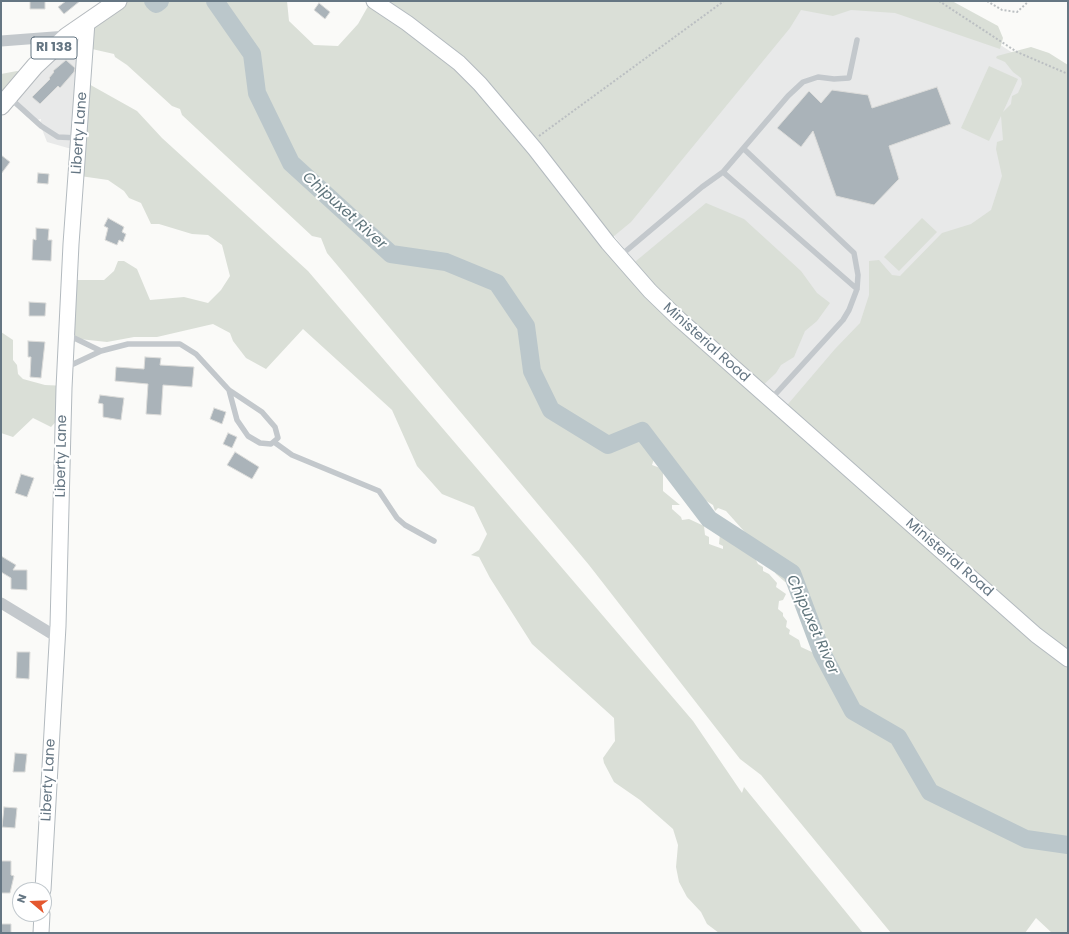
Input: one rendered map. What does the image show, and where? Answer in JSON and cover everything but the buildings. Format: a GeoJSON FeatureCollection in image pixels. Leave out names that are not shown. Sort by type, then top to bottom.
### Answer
{"type":"FeatureCollection","features":[{"type":"Feature","properties":{"kind":"main road","name":"RI 138"},"geometry":{"type":"LineString","coordinates":[[5,101],[35,66],[67,36],[118,1]]}},
{"type":"Feature","properties":{"kind":"main road","name":"Ministerial Road"},"geometry":{"type":"LineString","coordinates":[[374,1],[407,23],[459,63],[480,84],[530,143],[620,256],[650,291],[678,319],[1036,635],[1068,659]]}},
{"type":"Feature","properties":{"kind":"main road","name":"Liberty Lane"},"geometry":{"type":"LineString","coordinates":[[43,882],[57,637],[65,368],[68,334],[71,244],[80,138],[87,22]]}},
{"type":"Feature","properties":{"kind":"main road"},"geometry":{"type":"LineString","coordinates":[[41,933],[42,922]]}},
{"type":"Feature","properties":{"kind":"street"},"geometry":{"type":"LineString","coordinates":[[1,41],[67,36]]}},
{"type":"Feature","properties":{"kind":"street"},"geometry":{"type":"LineString","coordinates":[[1,603],[57,637]]}},
{"type":"Feature","properties":{"kind":"lane"},"geometry":{"type":"LineString","coordinates":[[620,256],[702,187],[723,172],[788,96],[803,82],[818,77],[834,79],[849,78],[857,40]]}},
{"type":"Feature","properties":{"kind":"lane"},"geometry":{"type":"LineString","coordinates":[[5,101],[58,137],[80,138]]}},
{"type":"Feature","properties":{"kind":"lane"},"geometry":{"type":"LineString","coordinates":[[744,149],[854,253],[858,275],[857,289],[850,310],[843,320],[770,401]]}},
{"type":"Feature","properties":{"kind":"lane"},"geometry":{"type":"LineString","coordinates":[[723,172],[857,289]]}},
{"type":"Feature","properties":{"kind":"lane"},"geometry":{"type":"LineString","coordinates":[[68,334],[101,351]]}},
{"type":"Feature","properties":{"kind":"lane"},"geometry":{"type":"LineString","coordinates":[[65,368],[101,351],[128,344],[180,344],[196,354],[229,390],[262,412],[275,427],[278,438],[274,442],[271,444],[260,443],[248,436],[237,420],[229,390]]}},
{"type":"Feature","properties":{"kind":"lane"},"geometry":{"type":"LineString","coordinates":[[274,442],[292,455],[379,491],[397,518],[404,525],[434,541]]}},
{"type":"Feature","properties":{"kind":"path"},"geometry":{"type":"LineString","coordinates":[[530,143],[724,1]]}},
{"type":"Feature","properties":{"kind":"path"},"geometry":{"type":"LineString","coordinates":[[939,1],[1017,52],[1068,74]]}},
{"type":"Feature","properties":{"kind":"path"},"geometry":{"type":"LineString","coordinates":[[988,1],[1002,10],[1017,12],[1029,1]]}},
{"type":"Feature","properties":{"kind":"shaded area"},"geometry":{"type":"Polygon","coordinates":[[[120,1],[287,1],[289,21],[314,45],[338,46],[358,24],[371,1],[952,1],[998,26],[1003,38],[1000,49],[895,13],[851,10],[833,16],[801,10],[790,28],[631,222],[608,241],[630,266],[706,203],[744,219],[801,271],[817,293],[830,303],[817,321],[805,331],[794,357],[781,365],[776,373],[758,390],[783,410],[835,349],[860,323],[869,295],[869,261],[879,260],[892,275],[900,276],[942,233],[971,224],[991,210],[1002,176],[996,149],[997,142],[1003,140],[1001,116],[989,141],[961,128],[989,66],[1018,79],[1003,112],[1011,104],[1012,96],[1018,93],[1022,84],[1021,78],[1013,72],[1005,62],[996,58],[997,56],[1031,47],[1049,53],[1068,65],[1068,933],[1052,933],[1036,918],[1025,933],[891,933],[761,775],[740,759],[589,565],[327,253],[321,238],[312,236],[182,115],[180,109],[172,106],[127,65],[115,57],[114,54],[92,49],[94,26],[120,1]],[[655,442],[651,447],[656,452],[652,465],[663,469],[663,491],[680,505],[672,505],[672,509],[681,517],[682,520],[689,519],[704,526],[705,535],[709,537],[709,544],[723,549],[723,546],[719,544],[720,534],[739,542],[739,546],[755,558],[758,564],[763,567],[763,571],[769,574],[777,583],[776,587],[786,594],[783,600],[779,601],[778,609],[783,613],[783,616],[787,621],[786,627],[790,630],[789,634],[799,640],[801,647],[814,653],[815,656],[825,662],[828,659],[828,654],[801,611],[792,588],[776,574],[759,548],[726,511],[718,508],[715,511],[713,505],[698,496],[688,479],[684,477],[684,472],[677,467],[677,463],[664,447],[655,442]]]}},
{"type":"Feature","properties":{"kind":"shaded area"},"geometry":{"type":"Polygon","coordinates":[[[775,1],[933,1],[1068,89],[1068,118],[815,432],[648,279],[589,204],[775,1]]]}},
{"type":"Feature","properties":{"kind":"shaded area"},"geometry":{"type":"Polygon","coordinates":[[[90,27],[81,149],[68,148],[47,142],[40,124],[41,119],[37,120],[27,117],[10,100],[25,83],[90,27]]]}},
{"type":"Feature","properties":{"kind":"shaded area"},"geometry":{"type":"Polygon","coordinates":[[[17,71],[32,74],[1,111],[1,74],[17,71]]]}},
{"type":"Feature","properties":{"kind":"shaded area"},"geometry":{"type":"Polygon","coordinates":[[[87,83],[137,111],[162,138],[308,271],[693,721],[742,793],[744,787],[863,933],[719,933],[707,924],[701,912],[687,897],[679,882],[676,867],[678,845],[673,829],[640,800],[614,782],[604,763],[603,758],[615,741],[614,718],[532,644],[490,578],[479,557],[471,555],[479,550],[487,534],[474,507],[442,494],[417,466],[392,410],[303,329],[266,369],[246,358],[233,341],[230,333],[213,324],[157,337],[134,337],[107,342],[70,338],[74,280],[104,280],[114,271],[118,261],[124,261],[137,269],[150,300],[184,297],[208,303],[221,290],[230,276],[222,245],[208,235],[192,234],[159,224],[151,224],[141,203],[129,198],[124,191],[108,180],[80,176],[87,83]]]}},
{"type":"Feature","properties":{"kind":"shaded area"},"geometry":{"type":"Polygon","coordinates":[[[922,218],[937,232],[899,271],[884,257],[922,218]]]}},
{"type":"Feature","properties":{"kind":"shaded area"},"geometry":{"type":"Polygon","coordinates":[[[1,332],[13,340],[13,360],[17,365],[18,374],[23,379],[45,385],[67,386],[65,412],[51,427],[33,418],[13,437],[1,433],[1,332]]]}},
{"type":"Feature","properties":{"kind":"waterway","name":"Chipuxet River"},"geometry":{"type":"LineString","coordinates":[[153,1],[156,4],[160,1]]}},
{"type":"Feature","properties":{"kind":"waterway","name":"Chipuxet River"},"geometry":{"type":"LineString","coordinates":[[215,1],[252,54],[257,93],[291,163],[391,254],[446,262],[497,283],[526,326],[532,371],[551,410],[608,445],[642,431],[709,519],[792,573],[822,653],[853,711],[898,737],[930,792],[1026,839],[1068,845]]}}]}
